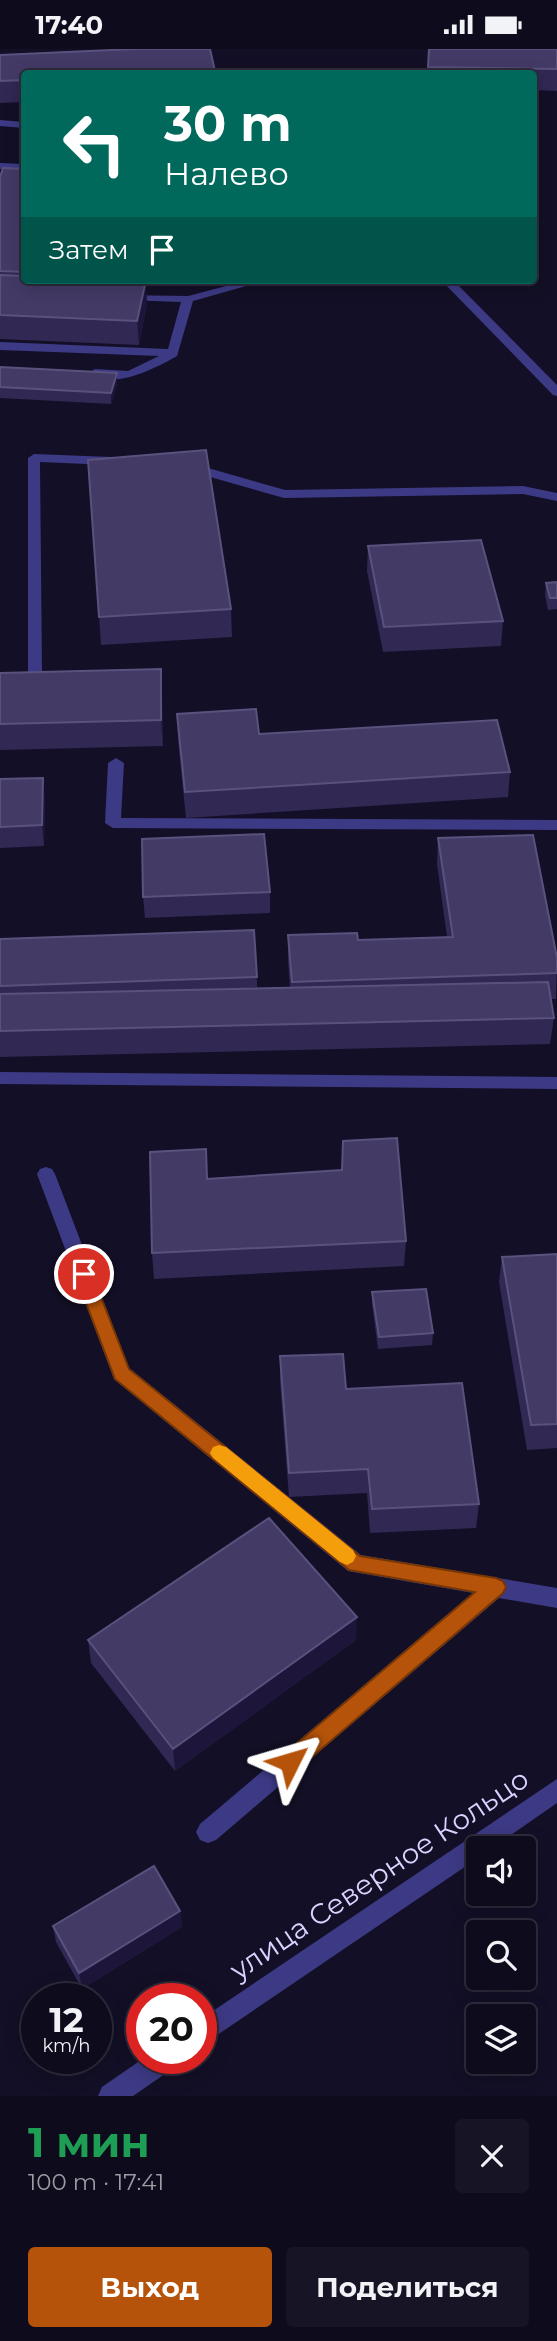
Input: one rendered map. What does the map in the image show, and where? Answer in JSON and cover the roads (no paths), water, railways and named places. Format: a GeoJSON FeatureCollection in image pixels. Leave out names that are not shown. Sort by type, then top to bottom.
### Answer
{"type":"FeatureCollection","features":[{"type":"Feature","properties":{"kind":"street"},"geometry":{"type":"LineString","coordinates":[[0,123],[21,124]]}},
{"type":"Feature","properties":{"kind":"street"},"geometry":{"type":"LineString","coordinates":[[0,166],[21,167]]}},
{"type":"Feature","properties":{"kind":"street"},"geometry":{"type":"LineString","coordinates":[[107,296],[188,299],[246,284]]}},
{"type":"Feature","properties":{"kind":"street"},"geometry":{"type":"LineString","coordinates":[[450,284],[557,392]]}},
{"type":"Feature","properties":{"kind":"street"},"geometry":{"type":"LineString","coordinates":[[78,373],[130,375],[173,353],[188,299]]}},
{"type":"Feature","properties":{"kind":"street"},"geometry":{"type":"LineString","coordinates":[[0,346],[173,353]]}},
{"type":"Feature","properties":{"kind":"street"},"geometry":{"type":"LineString","coordinates":[[35,673],[34,458],[123,461]]}},
{"type":"Feature","properties":{"kind":"street"},"geometry":{"type":"LineString","coordinates":[[174,463],[284,494],[523,490],[557,497]]}},
{"type":"Feature","properties":{"kind":"street"},"geometry":{"type":"LineString","coordinates":[[116,763],[113,823],[557,825]]}},
{"type":"Feature","properties":{"kind":"street"},"geometry":{"type":"LineString","coordinates":[[0,1078],[557,1083]]}},
{"type":"Feature","properties":{"kind":"street"},"geometry":{"type":"LineString","coordinates":[[46,1174],[121,1373],[356,1564],[557,1598]]}},
{"type":"Feature","properties":{"kind":"street"},"geometry":{"type":"LineString","coordinates":[[208,1832],[496,1587]]}},
{"type":"Feature","properties":{"kind":"street","name":"улица Северное Кольцо"},"geometry":{"type":"LineString","coordinates":[[217,2023],[557,1790]]}},
{"type":"Feature","properties":{"kind":"street"},"geometry":{"type":"LineString","coordinates":[[111,2096],[143,2074]]}}]}
